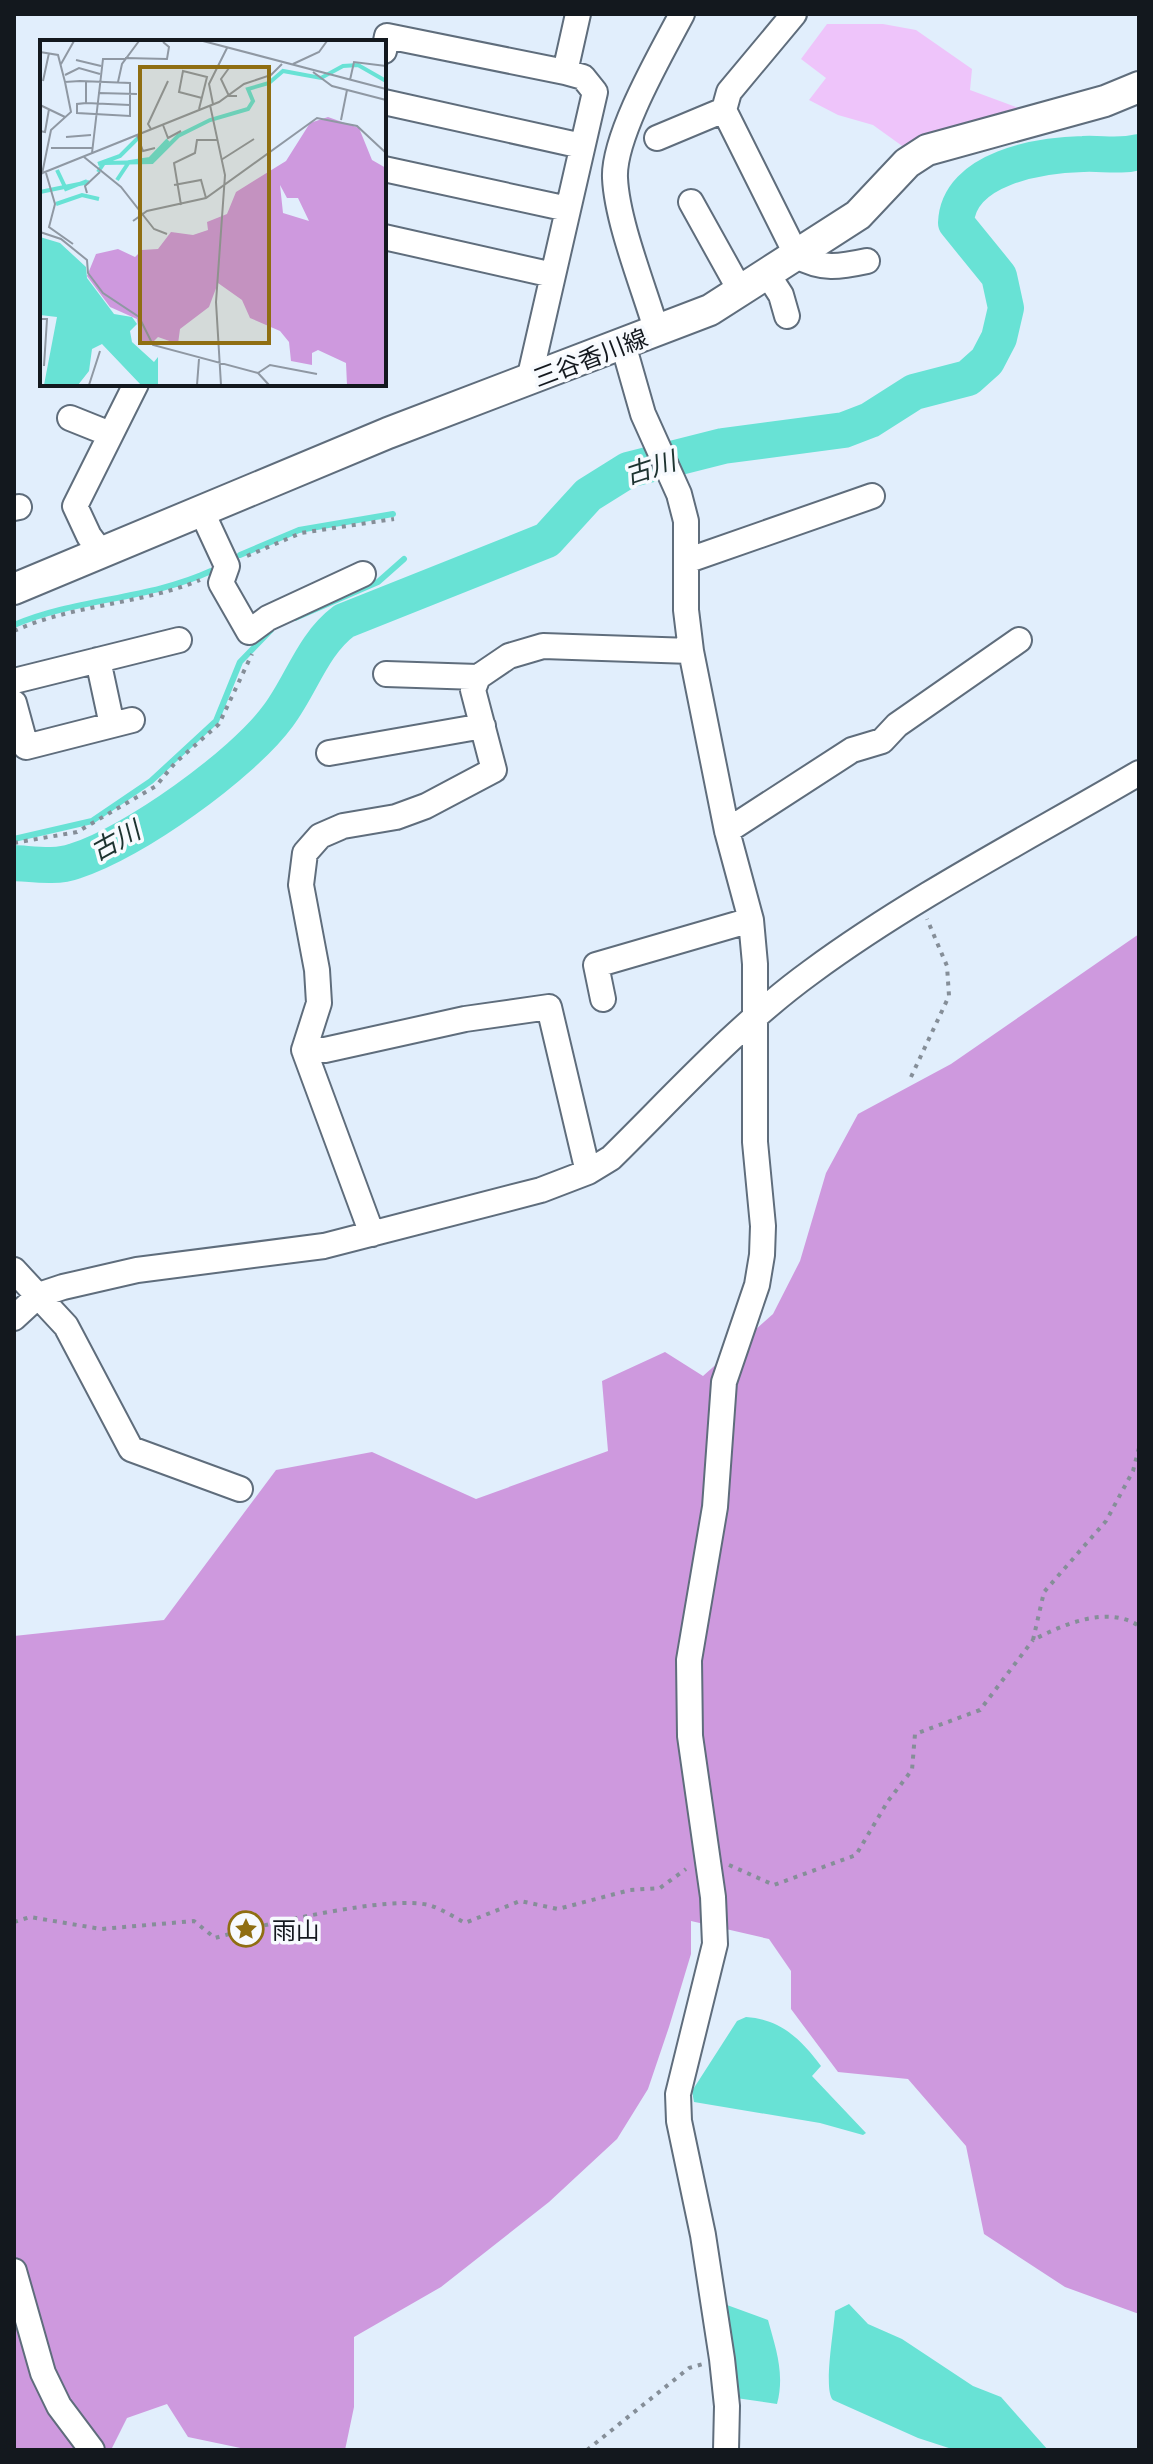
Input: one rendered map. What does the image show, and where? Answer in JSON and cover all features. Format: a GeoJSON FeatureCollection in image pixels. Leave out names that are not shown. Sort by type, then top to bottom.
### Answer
{"type":"FeatureCollection","features":[{"type":"Feature","properties":{"kind":"main road","name":"三谷香川線"},"geometry":{"type":"LineString","coordinates":[[14,589],[201,510],[710,310],[858,215],[907,163],[927,150],[1105,101],[1139,87]]}},
{"type":"Feature","properties":{"kind":"street"},"geometry":{"type":"LineString","coordinates":[[565,72],[578,14]]}},
{"type":"Feature","properties":{"kind":"street"},"geometry":{"type":"LineString","coordinates":[[657,332],[621,210],[615,177],[619,152],[637,106],[682,14]]}},
{"type":"Feature","properties":{"kind":"street"},"geometry":{"type":"LineString","coordinates":[[794,14],[729,92],[724,110],[797,256],[817,267],[837,268],[867,261]]}},
{"type":"Feature","properties":{"kind":"street"},"geometry":{"type":"LineString","coordinates":[[386,41],[387,36],[565,72],[583,77],[595,92],[529,380]]}},
{"type":"Feature","properties":{"kind":"street"},"geometry":{"type":"LineString","coordinates":[[386,102],[582,146]]}},
{"type":"Feature","properties":{"kind":"street"},"geometry":{"type":"LineString","coordinates":[[657,138],[724,110]]}},
{"type":"Feature","properties":{"kind":"street"},"geometry":{"type":"LineString","coordinates":[[386,169],[568,209]]}},
{"type":"Feature","properties":{"kind":"street"},"geometry":{"type":"LineString","coordinates":[[691,202],[741,292]]}},
{"type":"Feature","properties":{"kind":"street"},"geometry":{"type":"LineString","coordinates":[[386,237],[553,275]]}},
{"type":"Feature","properties":{"kind":"street"},"geometry":{"type":"LineString","coordinates":[[768,275],[781,295],[787,316]]}},
{"type":"Feature","properties":{"kind":"street"},"geometry":{"type":"LineString","coordinates":[[623,344],[643,414],[686,521],[686,610],[691,651],[727,831],[751,920],[757,1014],[755,1142],[763,1226],[762,1255],[757,1285],[724,1382],[715,1507],[689,1660],[690,1736],[713,1897],[715,1944],[678,2094],[679,2121],[703,2235],[722,2359],[727,2406],[726,2450]]}},
{"type":"Feature","properties":{"kind":"street"},"geometry":{"type":"LineString","coordinates":[[101,552],[89,536],[75,506],[135,386]]}},
{"type":"Feature","properties":{"kind":"street"},"geometry":{"type":"LineString","coordinates":[[70,418],[110,434]]}},
{"type":"Feature","properties":{"kind":"street"},"geometry":{"type":"LineString","coordinates":[[686,561],[872,496]]}},
{"type":"Feature","properties":{"kind":"street"},"geometry":{"type":"LineString","coordinates":[[201,510],[227,566],[221,583],[249,632],[268,618],[363,574]]}},
{"type":"Feature","properties":{"kind":"street"},"geometry":{"type":"LineString","coordinates":[[14,681],[179,640]]}},
{"type":"Feature","properties":{"kind":"street"},"geometry":{"type":"LineString","coordinates":[[727,831],[852,750],[882,741],[897,725],[1019,640]]}},
{"type":"Feature","properties":{"kind":"street"},"geometry":{"type":"LineString","coordinates":[[372,1234],[304,1050],[319,1003],[317,970],[301,885],[305,853],[320,836],[343,826],[396,817],[426,806],[494,770],[473,690],[478,677],[509,656],[543,646],[691,651]]}},
{"type":"Feature","properties":{"kind":"street"},"geometry":{"type":"LineString","coordinates":[[14,703],[26,747],[122,723],[98,660]]}},
{"type":"Feature","properties":{"kind":"street"},"geometry":{"type":"LineString","coordinates":[[386,674],[478,677]]}},
{"type":"Feature","properties":{"kind":"street"},"geometry":{"type":"LineString","coordinates":[[329,753],[483,726]]}},
{"type":"Feature","properties":{"kind":"street"},"geometry":{"type":"LineString","coordinates":[[14,1318],[39,1295],[137,1270],[324,1246],[541,1190],[588,1172],[611,1158],[757,1014],[812,971],[920,902],[1139,773]]}},
{"type":"Feature","properties":{"kind":"street"},"geometry":{"type":"LineString","coordinates":[[603,999],[596,965],[751,920]]}},
{"type":"Feature","properties":{"kind":"street"},"geometry":{"type":"LineString","coordinates":[[304,1050],[325,1050],[465,1019],[549,1007],[588,1172]]}},
{"type":"Feature","properties":{"kind":"street"},"geometry":{"type":"LineString","coordinates":[[14,1270],[66,1326],[131,1449],[240,1489]]}},
{"type":"Feature","properties":{"kind":"street"},"geometry":{"type":"LineString","coordinates":[[14,2271],[43,2373],[59,2406],[92,2450]]}},
{"type":"Feature","properties":{"kind":"path"},"geometry":{"type":"LineString","coordinates":[[14,843],[77,832],[156,786],[175,763],[219,724],[240,674],[257,650]]}},
{"type":"Feature","properties":{"kind":"path"},"geometry":{"type":"LineString","coordinates":[[911,1077],[949,996],[947,966],[920,902]]}},
{"type":"Feature","properties":{"kind":"path"},"geometry":{"type":"LineString","coordinates":[[14,1922],[30,1917],[101,1929],[194,1921],[215,1938],[319,1913],[404,1903],[430,1905],[465,1923],[520,1901],[558,1909],[630,1890],[660,1888],[707,1855],[774,1885],[856,1855],[888,1801],[912,1770],[915,1734],[980,1710],[1033,1640],[1044,1592],[1106,1521],[1133,1471],[1139,1448]]}},
{"type":"Feature","properties":{"kind":"path"},"geometry":{"type":"LineString","coordinates":[[1033,1640],[1055,1629],[1109,1614],[1126,1617],[1139,1626]]}},
{"type":"Feature","properties":{"kind":"path"},"geometry":{"type":"LineString","coordinates":[[587,2450],[689,2368],[722,2359]]}},
{"type":"Feature","properties":{"kind":"shaded area"},"geometry":{"type":"Polygon","coordinates":[[[827,24],[883,24],[916,30],[972,69],[970,90],[1019,108],[1014,117],[921,137],[905,148],[873,125],[838,115],[809,100],[826,78],[801,59],[827,24]]]}},
{"type":"Feature","properties":{"kind":"shaded area"},"geometry":{"type":"Polygon","coordinates":[[[1139,934],[1139,2314],[1065,2287],[984,2234],[966,2146],[908,2079],[838,2072],[791,2009],[791,1971],[769,1939],[691,1921],[691,1954],[648,2089],[617,2139],[549,2202],[441,2287],[354,2337],[354,2407],[345,2450],[250,2450],[188,2437],[167,2404],[127,2418],[111,2450],[14,2450],[14,1636],[164,1620],[276,1470],[372,1452],[476,1499],[608,1451],[602,1381],[665,1352],[703,1376],[773,1314],[800,1261],[826,1173],[858,1114],[951,1064],[1139,934]]]}},
{"type":"Feature","properties":{"kind":"shaded area"},"geometry":{"type":"Polygon","coordinates":[[[746,2017],[779,2026],[806,2047],[821,2066],[812,2076],[866,2133],[863,2135],[820,2123],[694,2102],[692,2091],[737,2021],[746,2017]]]}},
{"type":"Feature","properties":{"kind":"shaded area"},"geometry":{"type":"Polygon","coordinates":[[[849,2304],[868,2324],[902,2339],[973,2386],[1001,2397],[1048,2450],[955,2450],[918,2438],[833,2400],[829,2372],[835,2311],[849,2304]]]}},
{"type":"Feature","properties":{"kind":"shaded area"},"geometry":{"type":"Polygon","coordinates":[[[727,2305],[768,2320],[780,2372],[777,2404],[736,2398],[727,2305]]]}},
{"type":"Feature","properties":{"kind":"waterway","name":"古川"},"geometry":{"type":"LineString","coordinates":[[14,863],[53,865],[75,861],[99,852],[155,820],[213,779],[261,736],[286,704],[324,641],[344,621],[547,540],[588,495],[628,470],[723,446],[844,430],[870,420],[914,392],[968,378],[987,361],[999,338],[1006,308],[999,276],[956,223],[960,204],[971,189],[1004,168],[1045,157],[1139,152]]}},
{"type":"Feature","properties":{"kind":"waterway"},"geometry":{"type":"LineString","coordinates":[[240,555],[299,530],[393,514]]}},
{"type":"Feature","properties":{"kind":"waterway"},"geometry":{"type":"LineString","coordinates":[[295,618],[378,582],[404,559]]}},
{"type":"Feature","properties":{"kind":"waterway"},"geometry":{"type":"LineString","coordinates":[[14,625],[62,609],[162,588],[211,571]]}},
{"type":"Feature","properties":{"kind":"waterway"},"geometry":{"type":"LineString","coordinates":[[14,839],[92,821],[151,781],[216,721],[240,662],[271,630]]}},
{"type":"Feature","properties":{"kind":"place","name":"雨山"},"geometry":{"type":"Point","coordinates":[246,1929]}}]}
